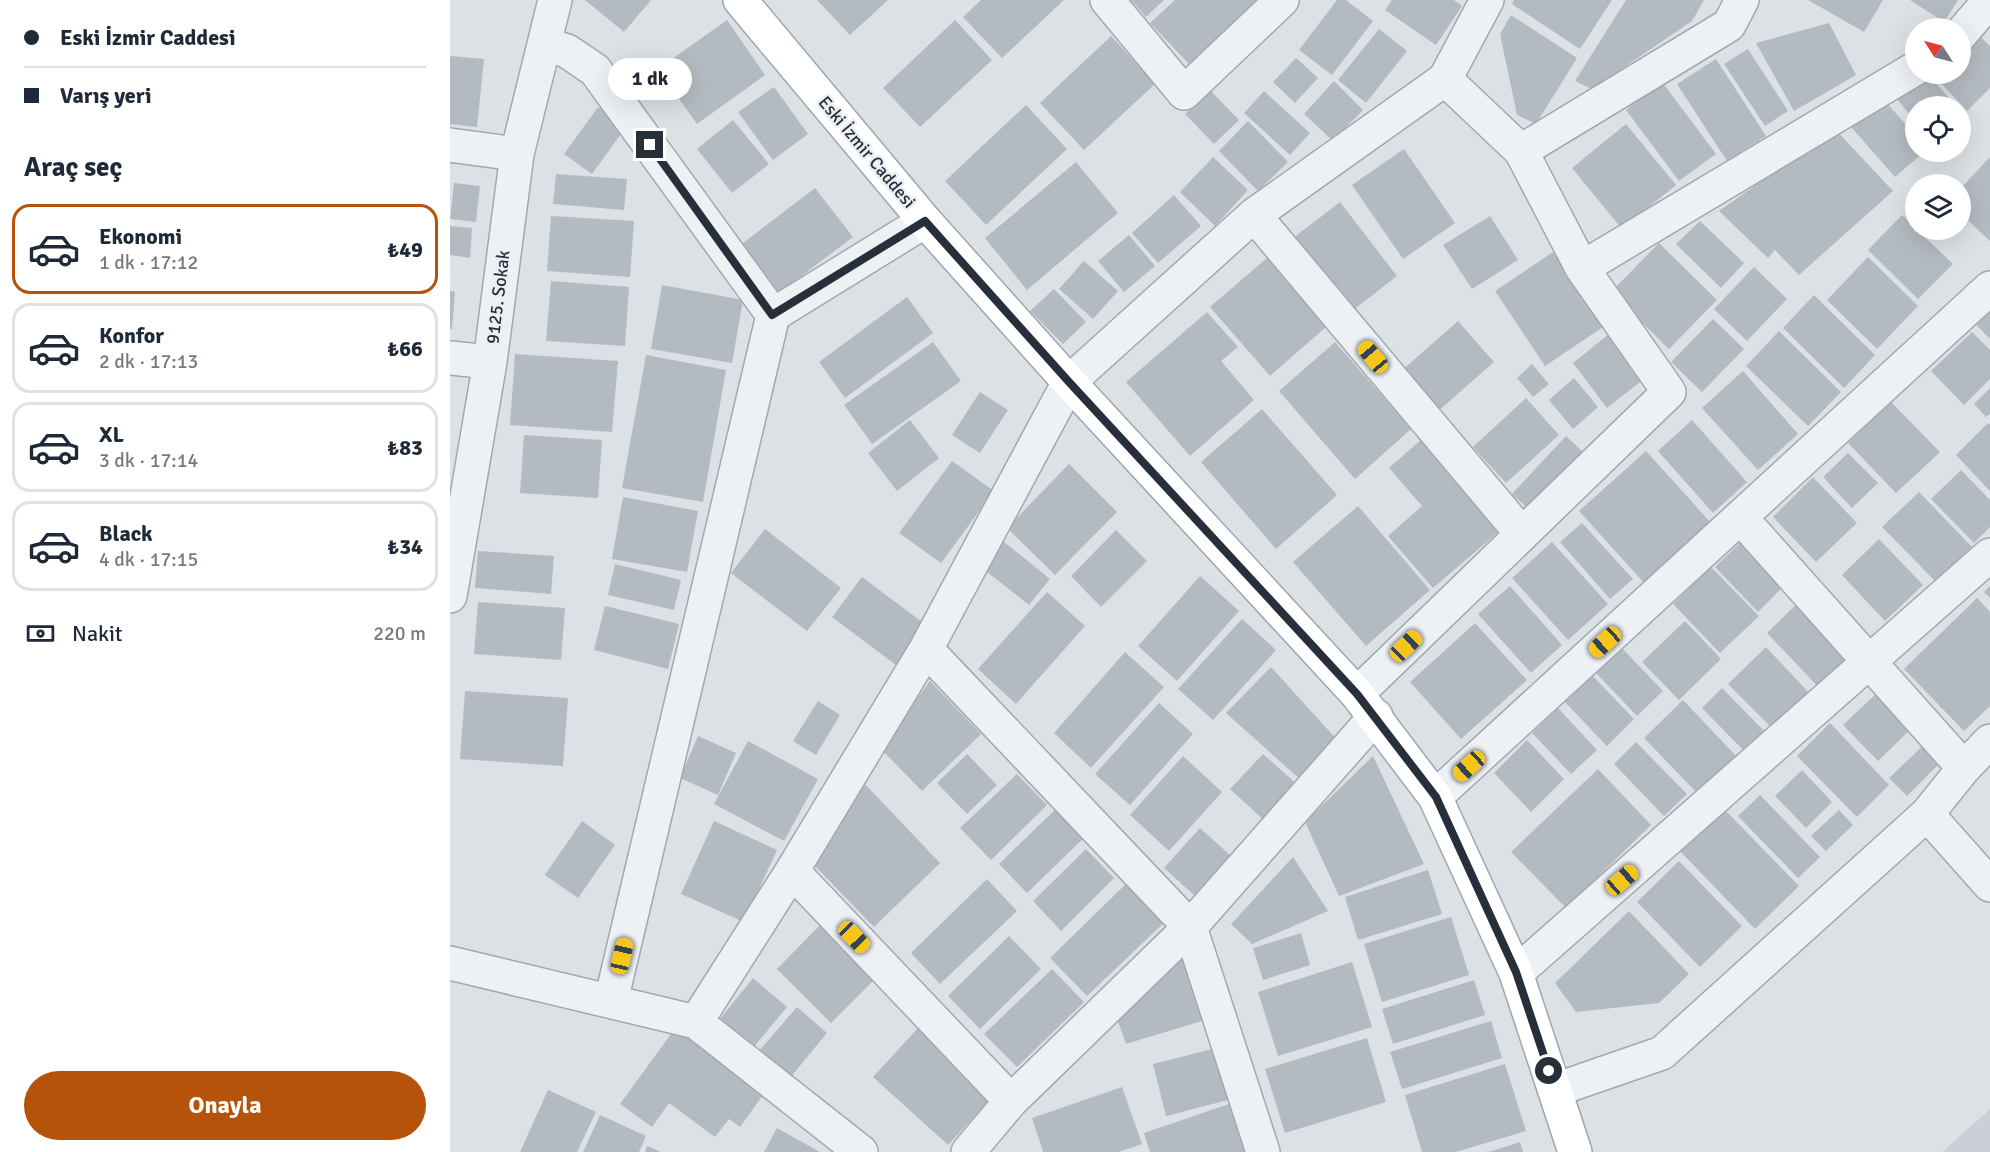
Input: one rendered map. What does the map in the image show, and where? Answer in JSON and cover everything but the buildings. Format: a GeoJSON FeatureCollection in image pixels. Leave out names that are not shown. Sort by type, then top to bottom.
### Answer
{"type":"FeatureCollection","features":[{"type":"Feature","properties":{"kind":"main road","name":"Eski İzmir Caddesi"},"geometry":{"type":"LineString","coordinates":[[749,3],[925,221],[1069,382],[1366,705],[1436,797],[1516,972],[1575,1152]]}},
{"type":"Feature","properties":{"kind":"street","name":"9125. Sokak"},"geometry":{"type":"LineString","coordinates":[[450,596],[490,362],[517,154],[555,0]]}},
{"type":"Feature","properties":{"kind":"street"},"geometry":{"type":"LineString","coordinates":[[1107,0],[1184,93],[1281,0]]}},
{"type":"Feature","properties":{"kind":"street"},"geometry":{"type":"LineString","coordinates":[[696,1022],[792,871],[926,649],[1069,382],[1254,215],[1445,80],[1487,0]]}},
{"type":"Feature","properties":{"kind":"street"},"geometry":{"type":"LineString","coordinates":[[1521,151],[1729,24],[1742,0]]}},
{"type":"Feature","properties":{"kind":"street"},"geometry":{"type":"LineString","coordinates":[[1971,22],[1989,0]]}},
{"type":"Feature","properties":{"kind":"street"},"geometry":{"type":"LineString","coordinates":[[544,44],[567,51],[582,59],[595,70],[772,315]]}},
{"type":"Feature","properties":{"kind":"street"},"geometry":{"type":"LineString","coordinates":[[1582,268],[1905,75]]}},
{"type":"Feature","properties":{"kind":"street"},"geometry":{"type":"LineString","coordinates":[[968,1152],[1011,1101],[1190,927],[1366,705],[1522,534],[1669,392],[1582,268],[1521,151],[1445,80]]}},
{"type":"Feature","properties":{"kind":"street"},"geometry":{"type":"LineString","coordinates":[[450,145],[517,154]]}},
{"type":"Feature","properties":{"kind":"street"},"geometry":{"type":"LineString","coordinates":[[1254,215],[1522,534]]}},
{"type":"Feature","properties":{"kind":"street"},"geometry":{"type":"LineString","coordinates":[[611,1001],[772,315],[925,221]]}},
{"type":"Feature","properties":{"kind":"street"},"geometry":{"type":"LineString","coordinates":[[1436,797],[1990,288]]}},
{"type":"Feature","properties":{"kind":"street"},"geometry":{"type":"LineString","coordinates":[[450,358],[490,362]]}},
{"type":"Feature","properties":{"kind":"street"},"geometry":{"type":"LineString","coordinates":[[1741,518],[1964,768]]}},
{"type":"Feature","properties":{"kind":"street"},"geometry":{"type":"LineString","coordinates":[[1516,972],[1990,555]]}},
{"type":"Feature","properties":{"kind":"street"},"geometry":{"type":"LineString","coordinates":[[926,649],[1190,927],[1263,1152]]}},
{"type":"Feature","properties":{"kind":"street"},"geometry":{"type":"LineString","coordinates":[[1556,1090],[1662,1053],[1927,814],[1964,768],[1990,741]]}},
{"type":"Feature","properties":{"kind":"street"},"geometry":{"type":"LineString","coordinates":[[1927,814],[1990,885]]}},
{"type":"Feature","properties":{"kind":"street"},"geometry":{"type":"LineString","coordinates":[[792,871],[1011,1101]]}},
{"type":"Feature","properties":{"kind":"street"},"geometry":{"type":"LineString","coordinates":[[450,963],[696,1022],[861,1152]]}},
{"type":"Feature","properties":{"kind":"shaded area"},"geometry":{"type":"Polygon","coordinates":[[[1990,1109],[1990,1152],[1942,1152],[1990,1109]]]}},
{"type":"Feature","properties":{"kind":"route"},"geometry":{"type":"LineString","coordinates":[[650,145],[772,315],[925,221],[1069,382],[1357,694],[1436,797],[1516,972],[1549,1071]]}}]}
